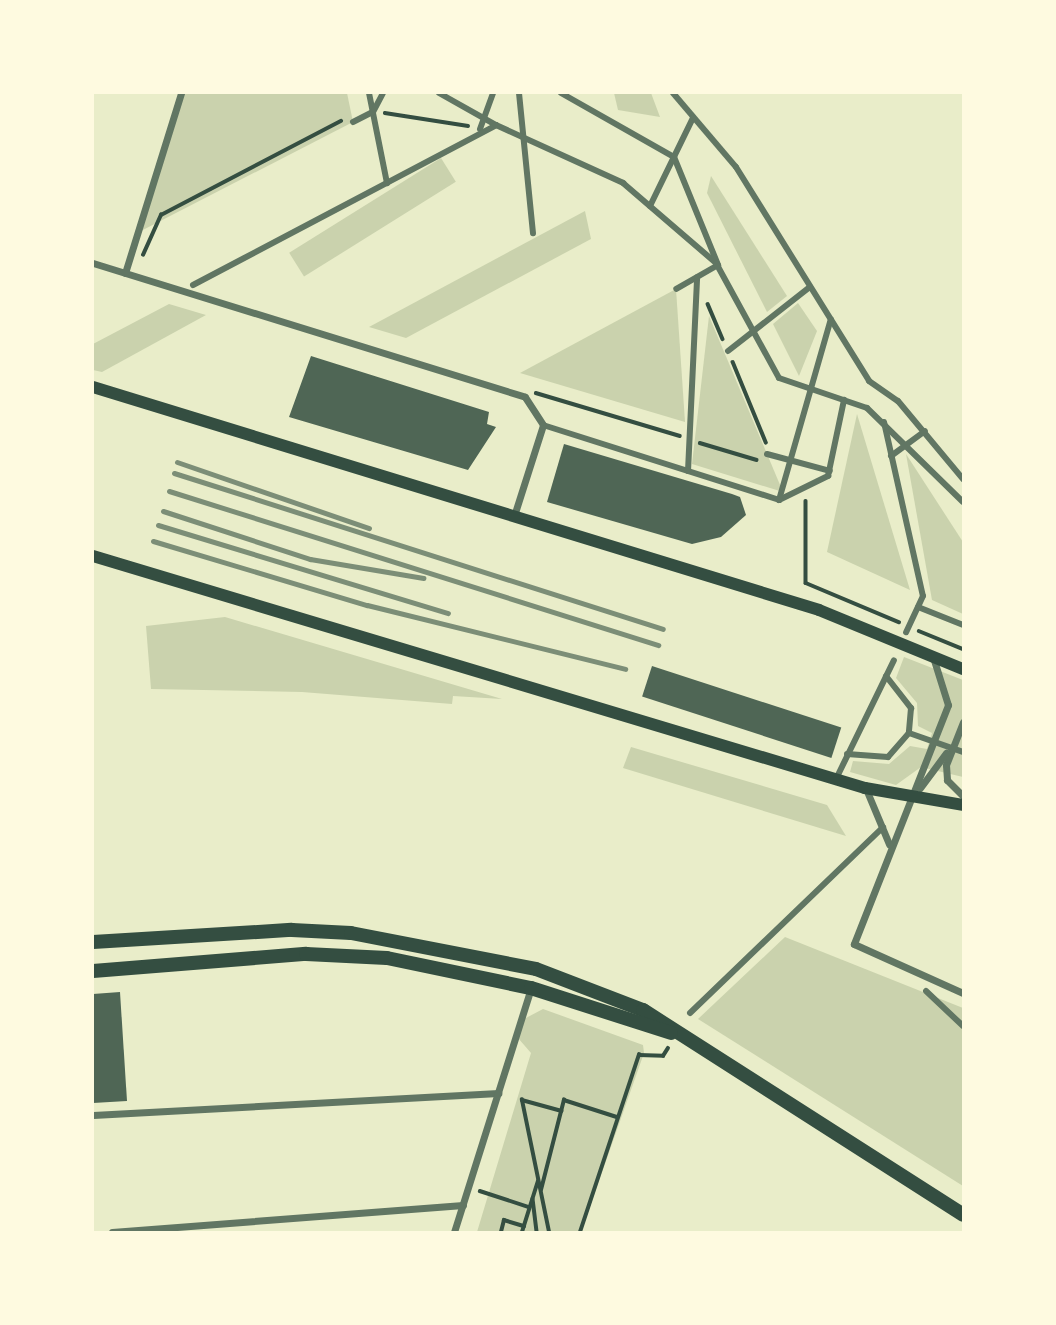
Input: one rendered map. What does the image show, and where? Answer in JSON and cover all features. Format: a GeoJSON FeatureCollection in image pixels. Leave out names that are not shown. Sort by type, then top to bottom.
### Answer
{"type":"FeatureCollection","features":[{"type":"Feature","properties":{"kind":"main road"},"geometry":{"type":"LineString","coordinates":[[93,387],[819,610],[963,669]]}},
{"type":"Feature","properties":{"kind":"main road"},"geometry":{"type":"LineString","coordinates":[[93,556],[837,774],[865,788],[916,792],[963,805]]}},
{"type":"Feature","properties":{"kind":"main road"},"geometry":{"type":"LineString","coordinates":[[93,942],[292,930],[351,933],[468,951],[597,990],[677,1034],[963,1215]]}},
{"type":"Feature","properties":{"kind":"main road"},"geometry":{"type":"LineString","coordinates":[[93,971],[348,955],[428,964],[531,988],[625,1023],[677,1034]]}},
{"type":"Feature","properties":{"kind":"street"},"geometry":{"type":"LineString","coordinates":[[125,273],[181,93]]}},
{"type":"Feature","properties":{"kind":"street"},"geometry":{"type":"LineString","coordinates":[[369,93],[387,183]]}},
{"type":"Feature","properties":{"kind":"street"},"geometry":{"type":"LineString","coordinates":[[353,122],[373,112],[383,93]]}},
{"type":"Feature","properties":{"kind":"street"},"geometry":{"type":"LineString","coordinates":[[439,93],[496,125],[623,183],[718,265]]}},
{"type":"Feature","properties":{"kind":"street"},"geometry":{"type":"LineString","coordinates":[[480,129],[493,93]]}},
{"type":"Feature","properties":{"kind":"street"},"geometry":{"type":"LineString","coordinates":[[519,93],[533,233]]}},
{"type":"Feature","properties":{"kind":"street"},"geometry":{"type":"LineString","coordinates":[[561,93],[674,157],[718,265],[779,378],[844,400],[884,422],[963,502]]}},
{"type":"Feature","properties":{"kind":"street"},"geometry":{"type":"LineString","coordinates":[[673,93],[736,167],[869,381],[925,431],[963,479]]}},
{"type":"Feature","properties":{"kind":"street"},"geometry":{"type":"LineString","coordinates":[[650,206],[693,118]]}},
{"type":"Feature","properties":{"kind":"street"},"geometry":{"type":"LineString","coordinates":[[193,285],[387,183],[480,129],[496,125]]}},
{"type":"Feature","properties":{"kind":"street"},"geometry":{"type":"LineString","coordinates":[[93,262],[526,397],[543,425],[779,500],[804,491],[830,471],[844,400]]}},
{"type":"Feature","properties":{"kind":"street"},"geometry":{"type":"LineString","coordinates":[[677,289],[718,265]]}},
{"type":"Feature","properties":{"kind":"street"},"geometry":{"type":"LineString","coordinates":[[688,471],[697,277]]}},
{"type":"Feature","properties":{"kind":"street"},"geometry":{"type":"LineString","coordinates":[[728,351],[810,286]]}},
{"type":"Feature","properties":{"kind":"street"},"geometry":{"type":"LineString","coordinates":[[779,500],[831,319]]}},
{"type":"Feature","properties":{"kind":"street"},"geometry":{"type":"LineString","coordinates":[[884,422],[923,596],[907,629]]}},
{"type":"Feature","properties":{"kind":"street"},"geometry":{"type":"LineString","coordinates":[[514,516],[543,425]]}},
{"type":"Feature","properties":{"kind":"street"},"geometry":{"type":"LineString","coordinates":[[891,456],[925,431]]}},
{"type":"Feature","properties":{"kind":"street"},"geometry":{"type":"LineString","coordinates":[[769,454],[830,471]]}},
{"type":"Feature","properties":{"kind":"street"},"geometry":{"type":"LineString","coordinates":[[918,607],[963,625]]}},
{"type":"Feature","properties":{"kind":"street"},"geometry":{"type":"LineString","coordinates":[[933,657],[948,705],[916,792],[889,844],[854,938],[860,951],[963,993]]}},
{"type":"Feature","properties":{"kind":"street"},"geometry":{"type":"LineString","coordinates":[[837,774],[894,660]]}},
{"type":"Feature","properties":{"kind":"street"},"geometry":{"type":"LineString","coordinates":[[846,754],[888,757],[909,733],[911,708],[886,676]]}},
{"type":"Feature","properties":{"kind":"street"},"geometry":{"type":"LineString","coordinates":[[916,792],[950,747],[963,722]]}},
{"type":"Feature","properties":{"kind":"street"},"geometry":{"type":"LineString","coordinates":[[909,733],[963,752]]}},
{"type":"Feature","properties":{"kind":"street"},"geometry":{"type":"LineString","coordinates":[[950,747],[947,780],[963,796]]}},
{"type":"Feature","properties":{"kind":"street"},"geometry":{"type":"LineString","coordinates":[[865,788],[889,844]]}},
{"type":"Feature","properties":{"kind":"street"},"geometry":{"type":"LineString","coordinates":[[690,1013],[883,827]]}},
{"type":"Feature","properties":{"kind":"street"},"geometry":{"type":"LineString","coordinates":[[454,1232],[531,988]]}},
{"type":"Feature","properties":{"kind":"street"},"geometry":{"type":"LineString","coordinates":[[926,991],[963,1026]]}},
{"type":"Feature","properties":{"kind":"street"},"geometry":{"type":"LineString","coordinates":[[93,1115],[498,1093]]}},
{"type":"Feature","properties":{"kind":"street"},"geometry":{"type":"LineString","coordinates":[[112,1232],[463,1205]]}},
{"type":"Feature","properties":{"kind":"path"},"geometry":{"type":"LineString","coordinates":[[132,251],[147,256],[161,215],[351,116],[373,112],[480,129]]}},
{"type":"Feature","properties":{"kind":"path"},"geometry":{"type":"LineString","coordinates":[[528,390],[776,466],[697,277]]}},
{"type":"Feature","properties":{"kind":"path"},"geometry":{"type":"LineString","coordinates":[[804,491],[806,583],[907,629],[963,649]]}},
{"type":"Feature","properties":{"kind":"path"},"geometry":{"type":"LineString","coordinates":[[580,1232],[617,1117],[644,1053]]}},
{"type":"Feature","properties":{"kind":"path"},"geometry":{"type":"LineString","coordinates":[[532,1197],[538,1230],[549,1231],[522,1100],[562,1111]]}},
{"type":"Feature","properties":{"kind":"path"},"geometry":{"type":"LineString","coordinates":[[541,1192],[564,1100],[617,1117]]}},
{"type":"Feature","properties":{"kind":"path"},"geometry":{"type":"LineString","coordinates":[[522,1232],[538,1180]]}},
{"type":"Feature","properties":{"kind":"path"},"geometry":{"type":"LineString","coordinates":[[468,1187],[529,1207]]}},
{"type":"Feature","properties":{"kind":"path"},"geometry":{"type":"LineString","coordinates":[[501,1232],[504,1220],[524,1226]]}},
{"type":"Feature","properties":{"kind":"green space"},"geometry":{"type":"Polygon","coordinates":[[[181,93],[347,93],[353,122],[139,232],[181,93]]]}},
{"type":"Feature","properties":{"kind":"green space"},"geometry":{"type":"Polygon","coordinates":[[[614,93],[651,93],[660,117],[618,110],[614,93]]]}},
{"type":"Feature","properties":{"kind":"green space"},"geometry":{"type":"Polygon","coordinates":[[[441,158],[456,182],[304,277],[289,253],[441,158]]]}},
{"type":"Feature","properties":{"kind":"green space"},"geometry":{"type":"Polygon","coordinates":[[[711,176],[787,296],[767,312],[707,193],[711,176]]]}},
{"type":"Feature","properties":{"kind":"green space"},"geometry":{"type":"Polygon","coordinates":[[[585,211],[591,239],[406,338],[369,327],[585,211]]]}},
{"type":"Feature","properties":{"kind":"green space"},"geometry":{"type":"Polygon","coordinates":[[[676,289],[685,422],[520,373],[676,289]]]}},
{"type":"Feature","properties":{"kind":"green space"},"geometry":{"type":"Polygon","coordinates":[[[798,303],[817,331],[799,376],[773,324],[798,303]]]}},
{"type":"Feature","properties":{"kind":"green space"},"geometry":{"type":"Polygon","coordinates":[[[169,304],[206,315],[102,372],[93,370],[93,344],[169,304]]]}},
{"type":"Feature","properties":{"kind":"green space"},"geometry":{"type":"Polygon","coordinates":[[[709,316],[783,492],[692,464],[709,316]]]}},
{"type":"Feature","properties":{"kind":"green space"},"geometry":{"type":"Polygon","coordinates":[[[857,414],[910,590],[827,552],[857,414]]]}},
{"type":"Feature","properties":{"kind":"green space"},"geometry":{"type":"Polygon","coordinates":[[[906,454],[963,542],[963,614],[932,600],[906,454]]]}},
{"type":"Feature","properties":{"kind":"green space"},"geometry":{"type":"Polygon","coordinates":[[[225,617],[502,699],[453,696],[452,704],[302,692],[151,689],[146,626],[225,617]]]}},
{"type":"Feature","properties":{"kind":"green space"},"geometry":{"type":"Polygon","coordinates":[[[904,657],[963,680],[963,777],[921,767],[896,785],[850,772],[853,761],[889,764],[910,746],[927,749],[932,733],[918,726],[917,703],[896,678],[904,657]]]}},
{"type":"Feature","properties":{"kind":"green space"},"geometry":{"type":"Polygon","coordinates":[[[631,747],[827,805],[846,836],[623,768],[631,747]]]}},
{"type":"Feature","properties":{"kind":"green space"},"geometry":{"type":"Polygon","coordinates":[[[785,937],[963,1008],[963,1186],[698,1019],[785,937]]]}},
{"type":"Feature","properties":{"kind":"green space"},"geometry":{"type":"Polygon","coordinates":[[[543,1009],[643,1045],[644,1053],[581,1232],[477,1232],[531,1053],[518,1038],[524,1019],[543,1009]]]}},
{"type":"Feature","properties":{"kind":"building"},"geometry":{"type":"Polygon","coordinates":[[[311,356],[489,412],[487,424],[496,427],[468,470],[289,417],[311,356]]]}},
{"type":"Feature","properties":{"kind":"building"},"geometry":{"type":"Polygon","coordinates":[[[564,444],[740,497],[746,515],[721,537],[692,544],[547,502],[564,444]]]}},
{"type":"Feature","properties":{"kind":"building"},"geometry":{"type":"Polygon","coordinates":[[[652,666],[841,727],[831,758],[642,696],[652,666]]]}},
{"type":"Feature","properties":{"kind":"building"},"geometry":{"type":"Polygon","coordinates":[[[120,992],[127,1101],[93,1103],[93,994],[120,992]]]}},
{"type":"Feature","properties":{"kind":"railway"},"geometry":{"type":"LineString","coordinates":[[177,462],[369,528]]}},
{"type":"Feature","properties":{"kind":"railway"},"geometry":{"type":"LineString","coordinates":[[174,473],[663,629]]}},
{"type":"Feature","properties":{"kind":"railway"},"geometry":{"type":"LineString","coordinates":[[169,491],[658,645]]}},
{"type":"Feature","properties":{"kind":"railway"},"geometry":{"type":"LineString","coordinates":[[163,511],[310,559],[423,578]]}},
{"type":"Feature","properties":{"kind":"railway"},"geometry":{"type":"LineString","coordinates":[[158,525],[448,613]]}},
{"type":"Feature","properties":{"kind":"railway"},"geometry":{"type":"LineString","coordinates":[[153,541],[367,605],[625,669]]}}]}
